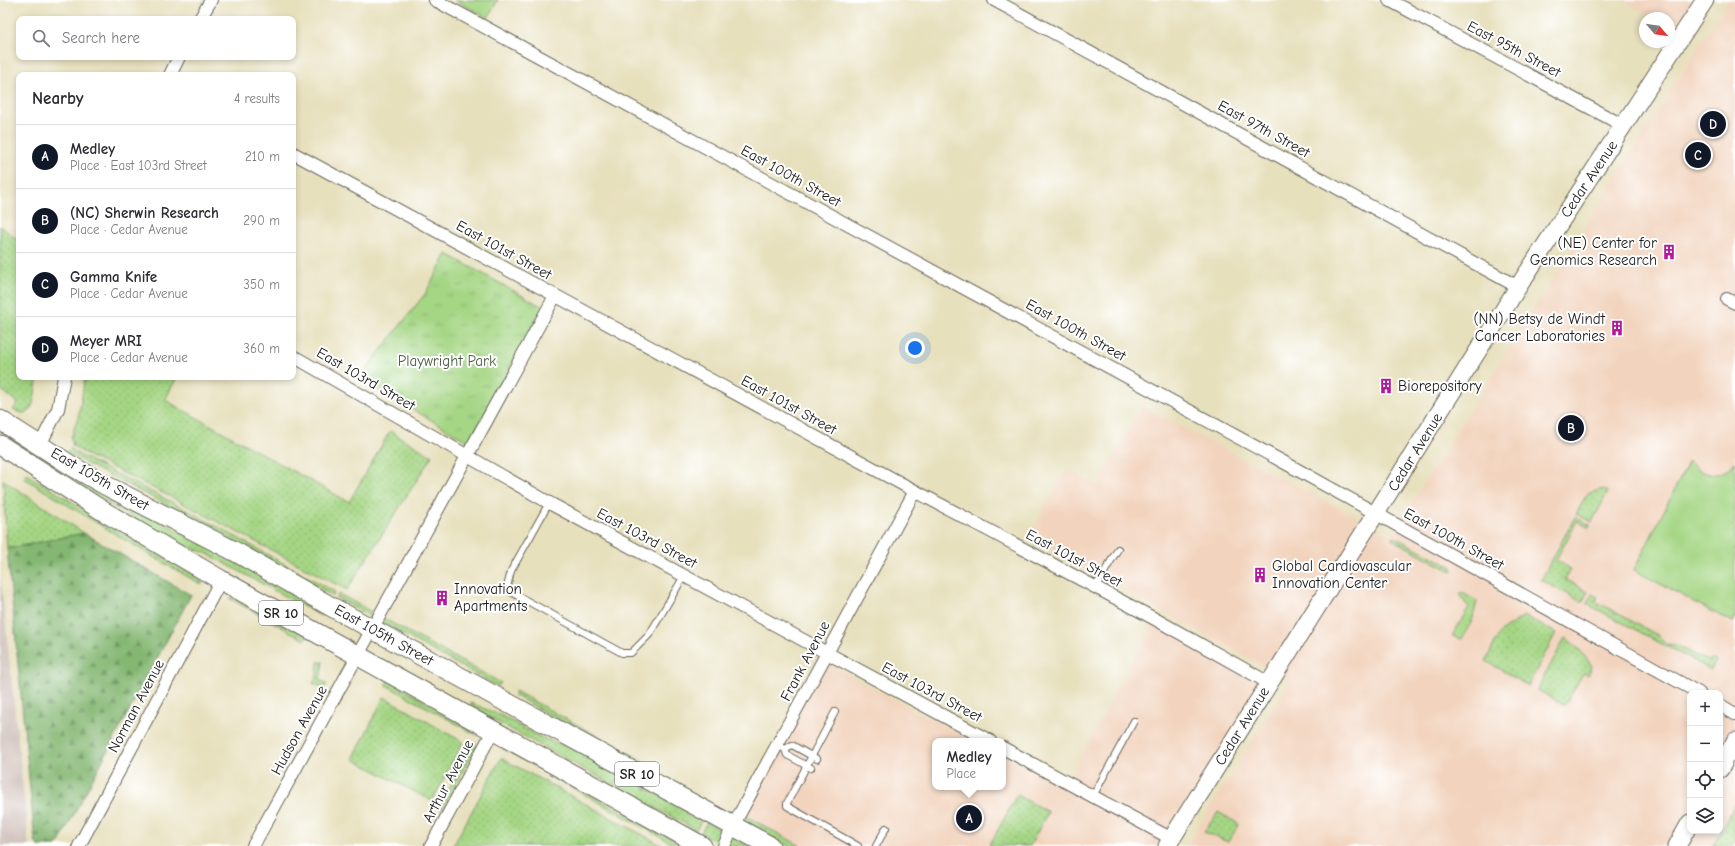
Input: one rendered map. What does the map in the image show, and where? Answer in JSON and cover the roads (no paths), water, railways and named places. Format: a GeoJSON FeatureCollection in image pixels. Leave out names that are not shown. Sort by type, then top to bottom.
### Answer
{"type":"FeatureCollection","features":[{"type":"Feature","properties":{"kind":"main road","name":"East 105th Street"},"geometry":{"type":"LineString","coordinates":[[0,420],[98,481],[236,552],[372,629],[770,846]]}},
{"type":"Feature","properties":{"kind":"main road","name":"East 105th Street"},"geometry":{"type":"LineString","coordinates":[[0,445],[103,511],[221,580],[702,846]]}},
{"type":"Feature","properties":{"kind":"street"},"geometry":{"type":"LineString","coordinates":[[202,16],[211,0]]}},
{"type":"Feature","properties":{"kind":"street","name":"East 100th Street"},"geometry":{"type":"LineString","coordinates":[[435,0],[1287,464],[1694,690]]}},
{"type":"Feature","properties":{"kind":"street","name":"East 97th Street"},"geometry":{"type":"LineString","coordinates":[[994,0],[1518,287]]}},
{"type":"Feature","properties":{"kind":"street","name":"East 95th Street"},"geometry":{"type":"LineString","coordinates":[[1390,0],[1624,126]]}},
{"type":"Feature","properties":{"kind":"street","name":"Cedar Avenue"},"geometry":{"type":"LineString","coordinates":[[1170,842],[1518,287],[1705,0]]}},
{"type":"Feature","properties":{"kind":"street"},"geometry":{"type":"LineString","coordinates":[[172,72],[178,60]]}},
{"type":"Feature","properties":{"kind":"street","name":"East 101st Street"},"geometry":{"type":"LineString","coordinates":[[296,155],[915,491],[1155,619],[1269,684]]}},
{"type":"Feature","properties":{"kind":"street","name":"Hudson Avenue"},"geometry":{"type":"LineString","coordinates":[[253,846],[555,296]]}},
{"type":"Feature","properties":{"kind":"street","name":"East 103rd Street"},"geometry":{"type":"LineString","coordinates":[[296,358],[549,503],[984,738]]}},
{"type":"Feature","properties":{"kind":"street"},"geometry":{"type":"LineString","coordinates":[[40,445],[58,409],[63,380]]}},
{"type":"Feature","properties":{"kind":"street","name":"Frank Avenue"},"geometry":{"type":"LineString","coordinates":[[724,846],[733,826],[781,747],[826,653],[915,491]]}},
{"type":"Feature","properties":{"kind":"street","name":"Norman Avenue"},"geometry":{"type":"LineString","coordinates":[[79,846],[221,580]]}},
{"type":"Feature","properties":{"kind":"street"},"geometry":{"type":"LineString","coordinates":[[1723,707],[1735,714]]}},
{"type":"Feature","properties":{"kind":"street","name":"Arthur Avenue"},"geometry":{"type":"LineString","coordinates":[[431,846],[493,731]]}},
{"type":"Feature","properties":{"kind":"street"},"geometry":{"type":"LineString","coordinates":[[1006,750],[1093,796],[1170,842]]}},
{"type":"Feature","properties":{"kind":"street"},"geometry":{"type":"LineString","coordinates":[[1677,846],[1687,828]]}},
{"type":"Feature","properties":{"kind":"lane"},"geometry":{"type":"LineString","coordinates":[[549,503],[511,571],[507,587],[511,592],[622,653],[631,653],[649,635],[684,576]]}},
{"type":"Feature","properties":{"kind":"lane"},"geometry":{"type":"LineString","coordinates":[[1095,588],[1118,549]]}},
{"type":"Feature","properties":{"kind":"lane"},"geometry":{"type":"LineString","coordinates":[[835,712],[809,767],[787,803],[787,806],[858,846]]}},
{"type":"Feature","properties":{"kind":"lane"},"geometry":{"type":"LineString","coordinates":[[1093,796],[1134,721]]}},
{"type":"Feature","properties":{"kind":"lane"},"geometry":{"type":"LineString","coordinates":[[809,767],[786,755],[781,747],[792,745],[814,757]]}},
{"type":"Feature","properties":{"kind":"lane"},"geometry":{"type":"LineString","coordinates":[[876,846],[886,828]]}},
{"type":"Feature","properties":{"kind":"place","name":"Meyer MRI"},"geometry":{"type":"Point","coordinates":[1713,124]}},
{"type":"Feature","properties":{"kind":"place","name":"Gamma Knife"},"geometry":{"type":"Point","coordinates":[1698,155]}},
{"type":"Feature","properties":{"kind":"place","name":"(NE) Center for Genomics Research"},"geometry":{"type":"Point","coordinates":[1669,252]}},
{"type":"Feature","properties":{"kind":"place","name":"(NN) Betsy de Windt Cancer Laboratories"},"geometry":{"type":"Point","coordinates":[1617,328]}},
{"type":"Feature","properties":{"kind":"place","name":"Biorepository"},"geometry":{"type":"Point","coordinates":[1386,386]}},
{"type":"Feature","properties":{"kind":"place","name":"(NC) Sherwin Research"},"geometry":{"type":"Point","coordinates":[1571,428]}},
{"type":"Feature","properties":{"kind":"place","name":"Global Cardiovascular Innovation Center"},"geometry":{"type":"Point","coordinates":[1260,575]}},
{"type":"Feature","properties":{"kind":"place","name":"Innovation Apartments"},"geometry":{"type":"Point","coordinates":[442,598]}},
{"type":"Feature","properties":{"kind":"place","name":"Medley"},"geometry":{"type":"Point","coordinates":[969,818]}},
{"type":"Feature","properties":{"kind":"park label","name":"Playwright Park"},"geometry":{"type":"Point","coordinates":[447,361]}}]}
